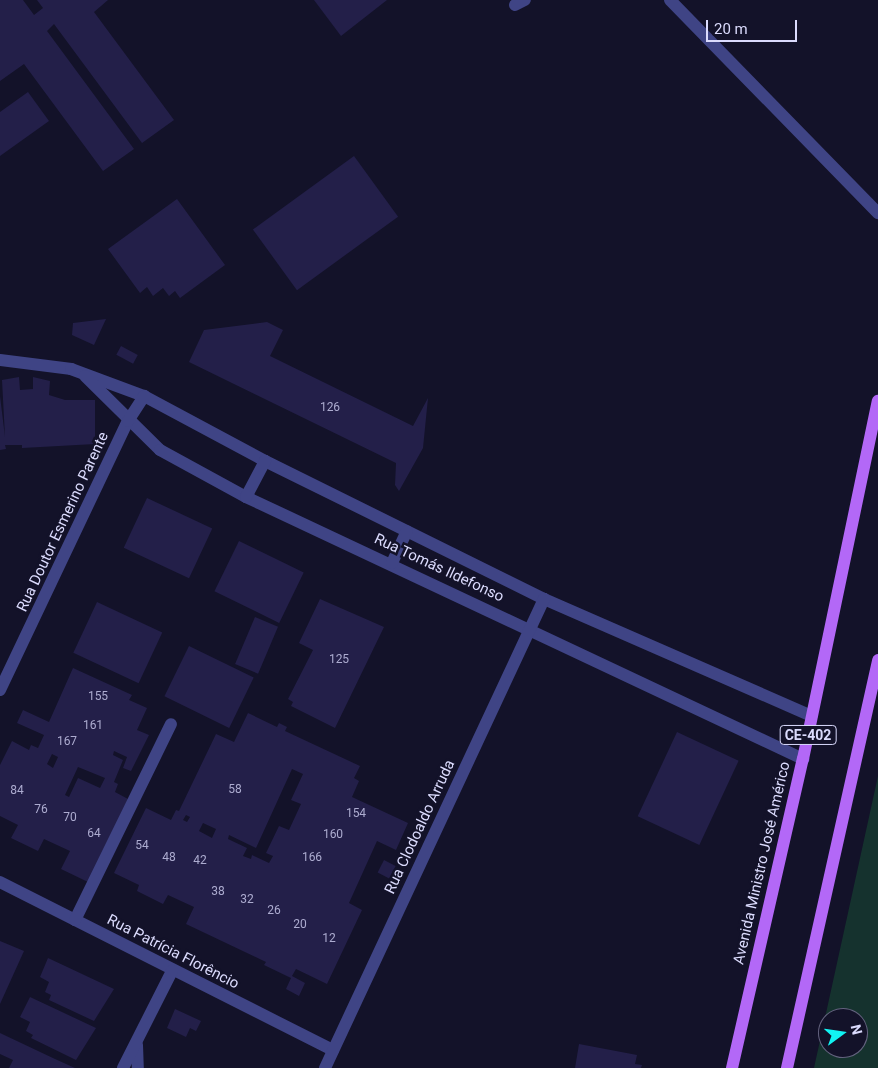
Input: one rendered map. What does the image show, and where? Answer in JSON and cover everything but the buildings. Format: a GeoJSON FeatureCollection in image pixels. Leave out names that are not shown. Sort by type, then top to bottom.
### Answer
{"type":"FeatureCollection","features":[{"type":"Feature","properties":{"kind":"main road","name":"Avenida Ministro José Américo"},"geometry":{"type":"LineString","coordinates":[[732,1068],[803,759],[878,401]]}},
{"type":"Feature","properties":{"kind":"main road","name":"CE-402"},"geometry":{"type":"LineString","coordinates":[[788,1068],[878,660]]}},
{"type":"Feature","properties":{"kind":"street"},"geometry":{"type":"LineString","coordinates":[[676,1],[878,213]]}},
{"type":"Feature","properties":{"kind":"street","name":"Rua Tomás Ildefonso"},"geometry":{"type":"LineString","coordinates":[[0,360],[50,364],[144,396],[265,461],[544,599],[812,716]]}},
{"type":"Feature","properties":{"kind":"street","name":"Rua Tomás Ildefonso"},"geometry":{"type":"LineString","coordinates":[[83,374],[128,421],[160,450],[246,497],[392,563],[803,759]]}},
{"type":"Feature","properties":{"kind":"street","name":"Rua Doutor Esmerino Parente"},"geometry":{"type":"LineString","coordinates":[[0,690],[128,421],[144,396]]}},
{"type":"Feature","properties":{"kind":"street"},"geometry":{"type":"LineString","coordinates":[[246,497],[265,461]]}},
{"type":"Feature","properties":{"kind":"street"},"geometry":{"type":"LineString","coordinates":[[392,563],[407,531]]}},
{"type":"Feature","properties":{"kind":"street","name":"Rua Clodoaldo Arruda"},"geometry":{"type":"LineString","coordinates":[[325,1068],[532,629],[544,599]]}},
{"type":"Feature","properties":{"kind":"street"},"geometry":{"type":"LineString","coordinates":[[75,920],[172,724]]}},
{"type":"Feature","properties":{"kind":"street","name":"Rua Patrícia Florêncio"},"geometry":{"type":"LineString","coordinates":[[0,882],[172,971],[333,1050]]}},
{"type":"Feature","properties":{"kind":"street"},"geometry":{"type":"LineString","coordinates":[[123,1068],[138,1046],[172,971]]}},
{"type":"Feature","properties":{"kind":"street"},"geometry":{"type":"LineString","coordinates":[[138,1046],[138,1068]]}},
{"type":"Feature","properties":{"kind":"green space"},"geometry":{"type":"Polygon","coordinates":[[[878,776],[878,1068],[814,1068],[818,1050],[818,1058],[868,1058],[868,1008],[827,1008],[878,776]]]}}]}
